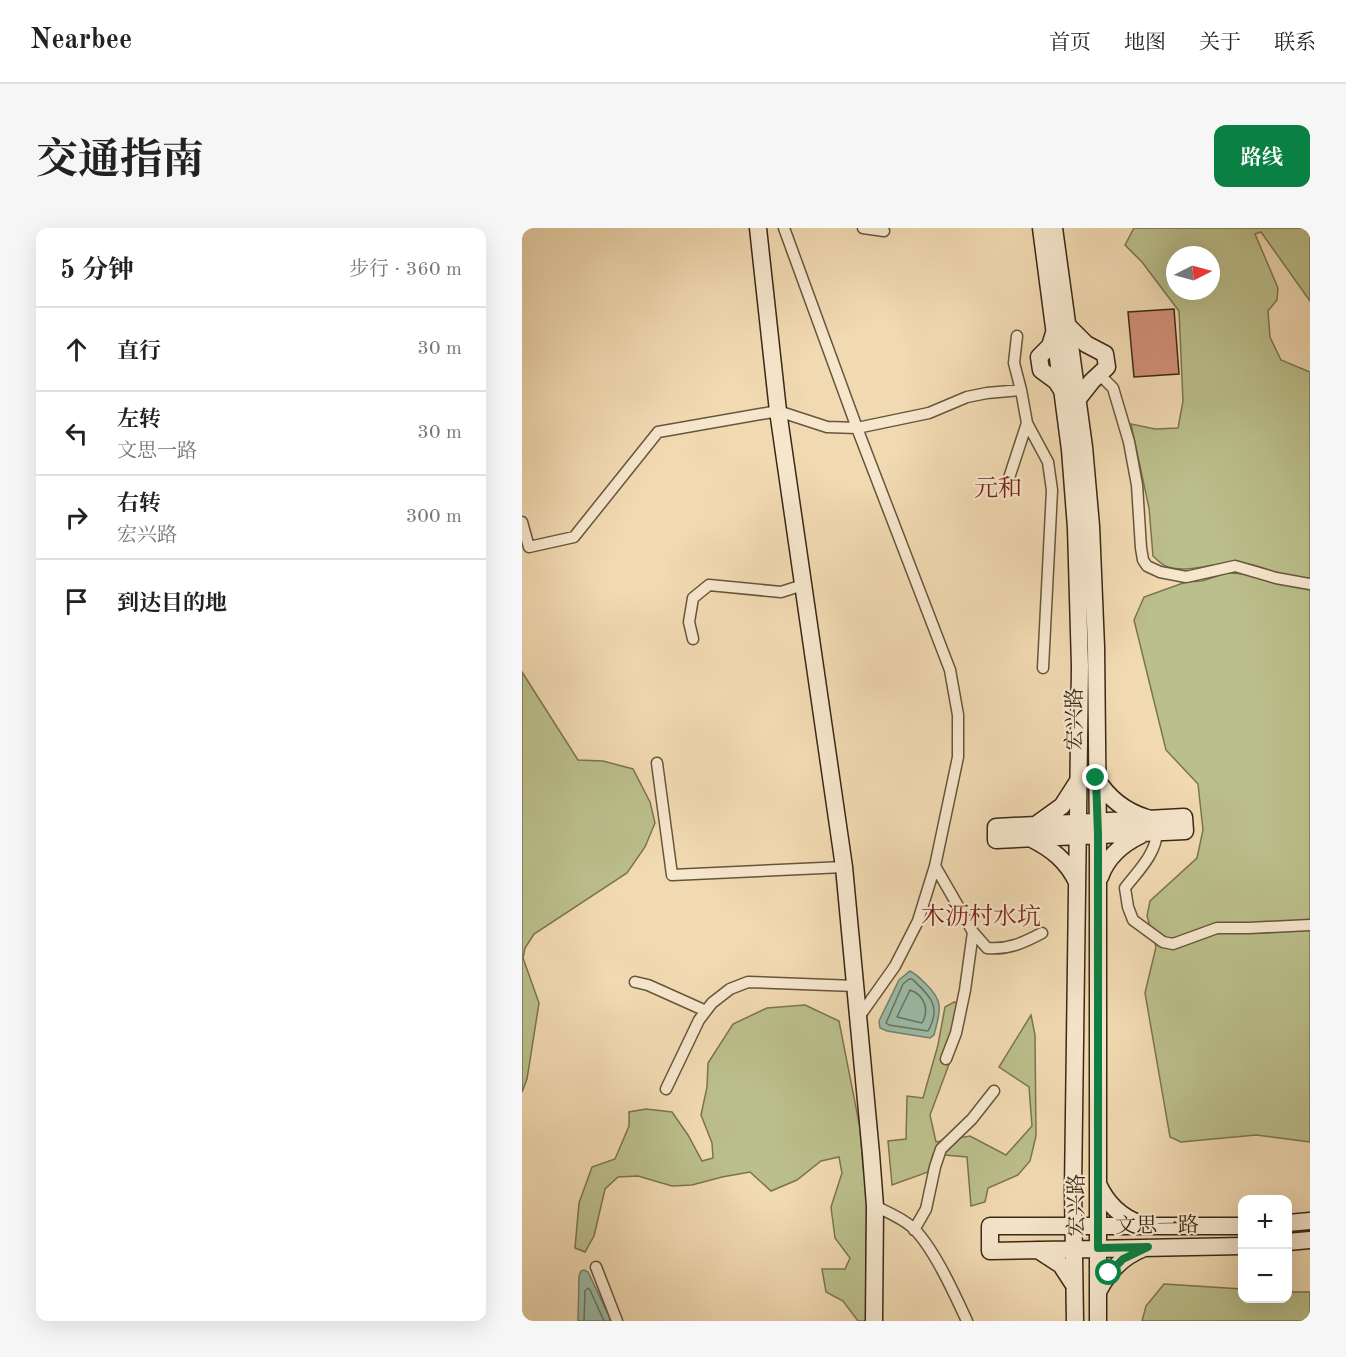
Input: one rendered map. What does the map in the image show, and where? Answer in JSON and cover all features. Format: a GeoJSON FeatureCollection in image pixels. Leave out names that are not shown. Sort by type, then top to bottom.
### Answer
{"type":"FeatureCollection","features":[{"type":"Feature","properties":{"kind":"street"},"geometry":{"type":"LineString","coordinates":[[758,228],[778,411],[844,867],[875,1206],[874,1321]]}},
{"type":"Feature","properties":{"kind":"street"},"geometry":{"type":"LineString","coordinates":[[784,228],[857,428],[950,669],[958,715],[958,758],[935,866],[918,921],[895,966],[859,1017]]}},
{"type":"Feature","properties":{"kind":"street"},"geometry":{"type":"LineString","coordinates":[[863,228],[884,231]]}},
{"type":"Feature","properties":{"kind":"street","name":"宏兴路"},"geometry":{"type":"LineString","coordinates":[[1041,228],[1061,327]]}},
{"type":"Feature","properties":{"kind":"street","name":"宏兴路"},"geometry":{"type":"LineString","coordinates":[[1054,228],[1061,327],[1070,396],[1070,450],[1076,528],[1080,666],[1073,1185],[1075,1321]]}},
{"type":"Feature","properties":{"kind":"street"},"geometry":{"type":"LineString","coordinates":[[1061,327],[1105,354],[1107,367],[1070,396]]}},
{"type":"Feature","properties":{"kind":"street"},"geometry":{"type":"LineString","coordinates":[[1017,336],[1014,363],[1027,423],[1048,462],[1052,490],[1043,668]]}},
{"type":"Feature","properties":{"kind":"street"},"geometry":{"type":"LineString","coordinates":[[1099,374],[1113,388],[1129,442],[1137,485],[1141,548],[1143,560],[1148,566],[1160,572],[1186,576],[1235,566],[1276,578],[1310,584]]}},
{"type":"Feature","properties":{"kind":"street"},"geometry":{"type":"LineString","coordinates":[[522,522],[529,547],[574,537],[658,432],[778,411],[827,427],[857,428],[929,413],[967,397],[1021,390]]}},
{"type":"Feature","properties":{"kind":"street","name":"宏兴路"},"geometry":{"type":"LineString","coordinates":[[1070,396],[1084,447],[1091,526],[1096,647],[1098,1321]]}},
{"type":"Feature","properties":{"kind":"street"},"geometry":{"type":"LineString","coordinates":[[1008,481],[1027,423]]}},
{"type":"Feature","properties":{"kind":"street"},"geometry":{"type":"LineString","coordinates":[[693,639],[689,622],[693,598],[709,585],[781,592],[803,585]]}},
{"type":"Feature","properties":{"kind":"street"},"geometry":{"type":"LineString","coordinates":[[657,763],[672,875],[844,867]]}},
{"type":"Feature","properties":{"kind":"street"},"geometry":{"type":"LineString","coordinates":[[1096,778],[1107,794],[1122,807],[1154,828],[1157,842],[1125,888],[1132,920],[1162,942],[1173,944],[1217,928],[1310,925]]}},
{"type":"Feature","properties":{"kind":"street"},"geometry":{"type":"LineString","coordinates":[[1031,832],[1062,806],[1078,780]]}},
{"type":"Feature","properties":{"kind":"street"},"geometry":{"type":"LineString","coordinates":[[1031,832],[1154,828]]}},
{"type":"Feature","properties":{"kind":"street"},"geometry":{"type":"LineString","coordinates":[[1098,884],[1106,864],[1119,848],[1154,828]]}},
{"type":"Feature","properties":{"kind":"street"},"geometry":{"type":"LineString","coordinates":[[1031,832],[1069,867],[1077,883]]}},
{"type":"Feature","properties":{"kind":"street"},"geometry":{"type":"LineString","coordinates":[[935,866],[974,932],[987,948],[1017,946],[1042,933]]}},
{"type":"Feature","properties":{"kind":"street"},"geometry":{"type":"LineString","coordinates":[[946,1059],[956,1034],[974,932]]}},
{"type":"Feature","properties":{"kind":"street"},"geometry":{"type":"LineString","coordinates":[[635,982],[648,985],[706,1011]]}},
{"type":"Feature","properties":{"kind":"street"},"geometry":{"type":"LineString","coordinates":[[666,1089],[699,1020],[712,1003],[730,989],[748,982],[855,986]]}},
{"type":"Feature","properties":{"kind":"street"},"geometry":{"type":"LineString","coordinates":[[915,1230],[926,1209],[941,1149],[972,1119],[994,1091]]}},
{"type":"Feature","properties":{"kind":"street"},"geometry":{"type":"LineString","coordinates":[[1098,1183],[1105,1198],[1116,1210],[1131,1220],[1148,1226]]}},
{"type":"Feature","properties":{"kind":"street"},"geometry":{"type":"LineString","coordinates":[[1039,1226],[1060,1211],[1069,1199],[1073,1185]]}},
{"type":"Feature","properties":{"kind":"street"},"geometry":{"type":"LineString","coordinates":[[875,1206],[894,1215],[915,1230],[953,1290],[967,1321]]}},
{"type":"Feature","properties":{"kind":"street"},"geometry":{"type":"LineString","coordinates":[[1292,1223],[1310,1221]]}},
{"type":"Feature","properties":{"kind":"street","name":"文思一路"},"geometry":{"type":"LineString","coordinates":[[1238,1226],[990,1227],[990,1251],[1238,1246]]}},
{"type":"Feature","properties":{"kind":"street"},"geometry":{"type":"LineString","coordinates":[[1292,1242],[1310,1240]]}},
{"type":"Feature","properties":{"kind":"street"},"geometry":{"type":"LineString","coordinates":[[1098,1291],[1116,1265],[1131,1254],[1148,1247]]}},
{"type":"Feature","properties":{"kind":"street"},"geometry":{"type":"LineString","coordinates":[[1037,1250],[1046,1253],[1061,1265],[1074,1286]]}},
{"type":"Feature","properties":{"kind":"street"},"geometry":{"type":"LineString","coordinates":[[596,1267],[617,1321]]}},
{"type":"Feature","properties":{"kind":"green space"},"geometry":{"type":"Polygon","coordinates":[[[1134,228],[1310,228],[1310,301],[1261,232],[1255,234],[1278,288],[1277,300],[1268,311],[1270,337],[1281,360],[1310,372],[1310,578],[1292,577],[1242,563],[1177,569],[1164,565],[1153,556],[1149,508],[1131,424],[1155,429],[1178,428],[1183,401],[1179,311],[1171,300],[1220,300],[1220,246],[1166,246],[1166,294],[1142,262],[1125,245],[1134,228]]]}},
{"type":"Feature","properties":{"kind":"green space"},"geometry":{"type":"Polygon","coordinates":[[[1227,573],[1246,574],[1310,589],[1310,1142],[1256,1135],[1181,1142],[1170,1137],[1145,993],[1156,947],[1147,916],[1150,901],[1197,858],[1203,830],[1198,784],[1166,750],[1134,620],[1144,597],[1186,582],[1202,581],[1227,573]]]}},
{"type":"Feature","properties":{"kind":"green space"},"geometry":{"type":"Polygon","coordinates":[[[522,672],[578,760],[603,761],[633,769],[650,802],[655,823],[645,847],[627,873],[534,934],[525,948],[523,958],[539,1003],[527,1079],[522,1092],[522,672]]]}},
{"type":"Feature","properties":{"kind":"green space"},"geometry":{"type":"Polygon","coordinates":[[[954,1002],[966,1006],[954,1051],[930,1115],[936,1142],[970,1136],[1006,1155],[1032,1126],[1029,1087],[999,1067],[1031,1015],[1035,1035],[1036,1136],[1030,1161],[1018,1175],[988,1188],[985,1202],[971,1206],[967,1157],[933,1154],[928,1172],[892,1185],[888,1141],[906,1139],[907,1096],[923,1098],[938,1045],[945,1007],[954,1002]]]}},
{"type":"Feature","properties":{"kind":"green space"},"geometry":{"type":"Polygon","coordinates":[[[805,1005],[839,1021],[860,1128],[863,1167],[869,1199],[866,1237],[867,1321],[858,1321],[843,1301],[826,1292],[822,1269],[845,1269],[850,1258],[835,1238],[831,1207],[842,1173],[839,1157],[821,1161],[797,1180],[771,1191],[750,1172],[692,1185],[672,1186],[638,1176],[618,1177],[605,1189],[594,1236],[585,1252],[575,1248],[579,1203],[592,1167],[615,1159],[629,1126],[629,1112],[646,1109],[672,1112],[702,1161],[713,1158],[712,1143],[701,1115],[707,1087],[708,1063],[733,1024],[767,1008],[805,1005]]]}},
{"type":"Feature","properties":{"kind":"green space"},"geometry":{"type":"Polygon","coordinates":[[[1164,1284],[1238,1289],[1238,1303],[1292,1303],[1292,1292],[1310,1292],[1310,1321],[1142,1321],[1146,1306],[1164,1284]]]}},
{"type":"Feature","properties":{"kind":"water"},"geometry":{"type":"Polygon","coordinates":[[[910,971],[918,976],[938,1001],[938,1019],[934,1035],[930,1038],[880,1028],[879,1021],[899,980],[910,971]]]}},
{"type":"Feature","properties":{"kind":"water"},"geometry":{"type":"Polygon","coordinates":[[[584,1270],[588,1272],[610,1318],[609,1321],[578,1321],[579,1276],[584,1270]]]}},
{"type":"Feature","properties":{"kind":"building"},"geometry":{"type":"Polygon","coordinates":[[[1174,309],[1179,374],[1134,377],[1128,312],[1174,309]]]}},
{"type":"Feature","properties":{"kind":"district","name":"元和"},"geometry":{"type":"Point","coordinates":[998,488]}},
{"type":"Feature","properties":{"kind":"district","name":"木沥村水坑"},"geometry":{"type":"Point","coordinates":[981,916]}},
{"type":"Feature","properties":{"kind":"route"},"geometry":{"type":"LineString","coordinates":[[1096,778],[1098,1248],[1148,1247],[1123,1259],[1109,1273]]}}]}
